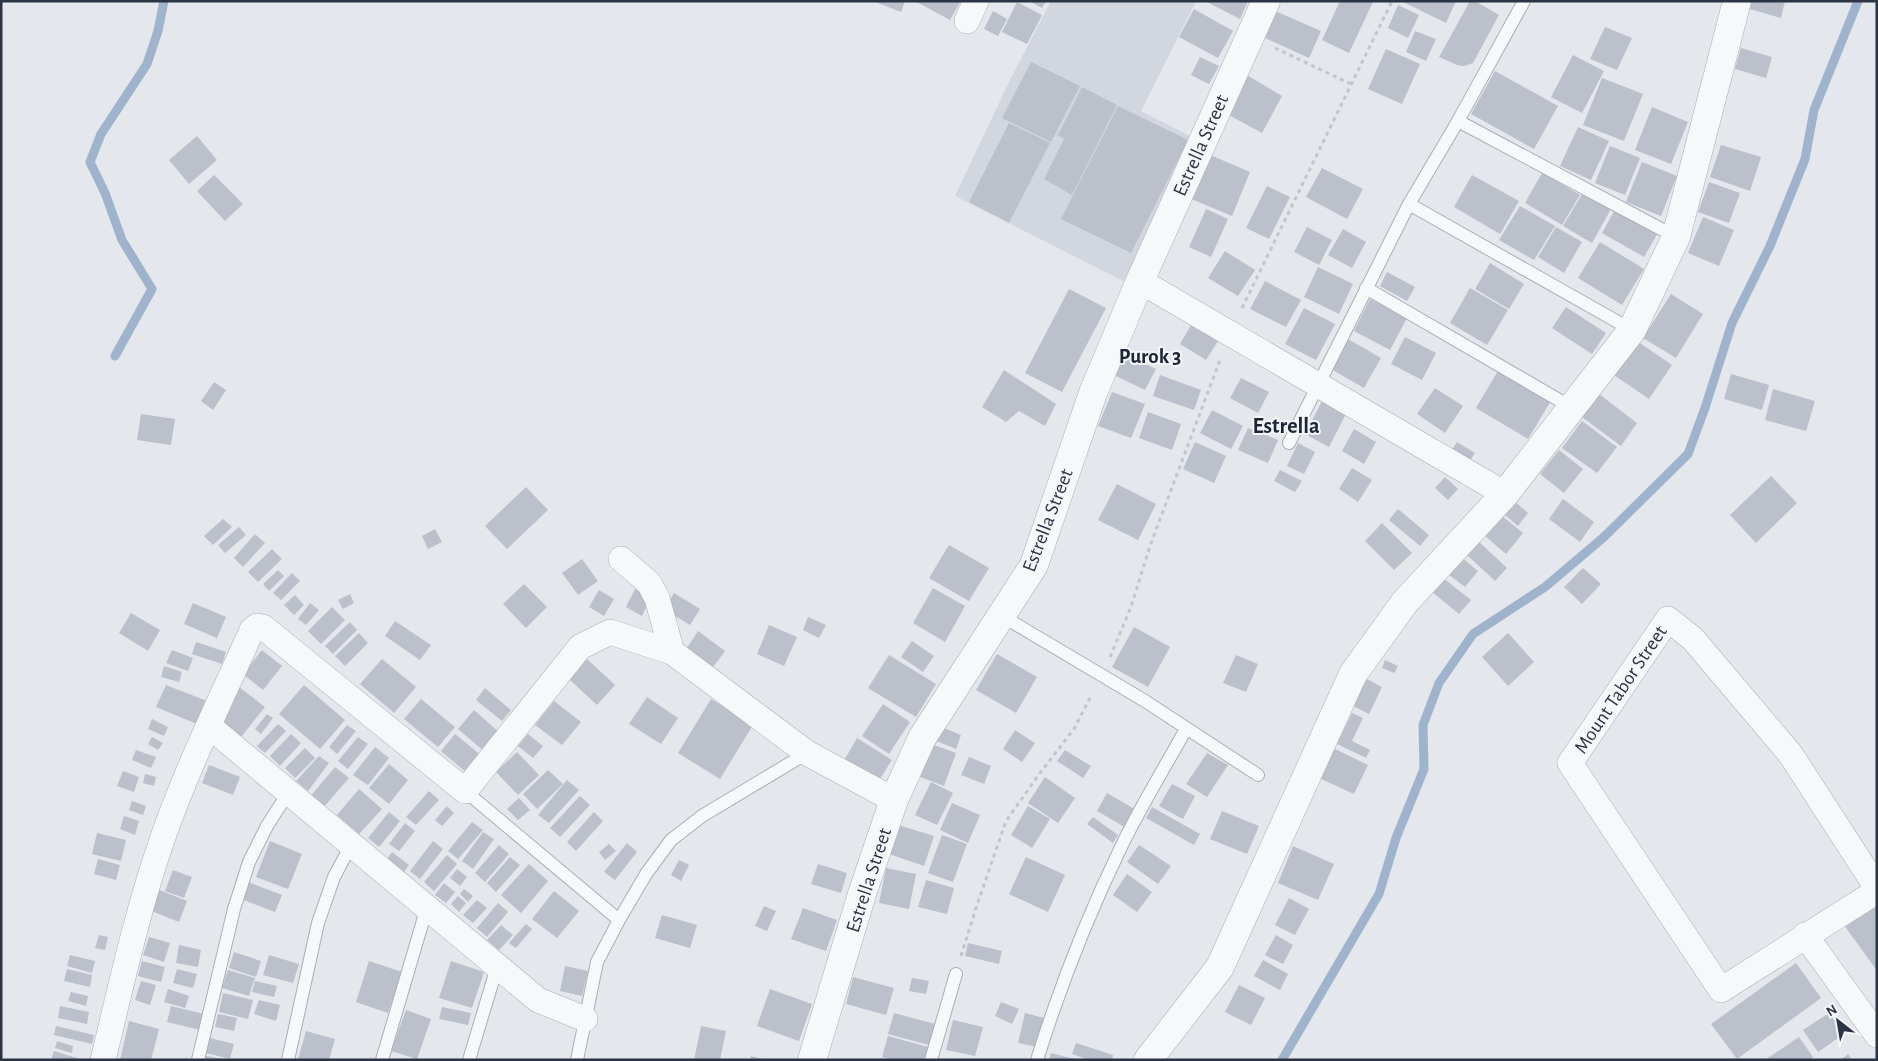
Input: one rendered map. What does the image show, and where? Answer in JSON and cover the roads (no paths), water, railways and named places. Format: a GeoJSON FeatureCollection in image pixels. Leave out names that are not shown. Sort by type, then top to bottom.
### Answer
{"type":"FeatureCollection","features":[{"type":"Feature","properties":{"kind":"street","name":"Estrella Street"},"geometry":{"type":"LineString","coordinates":[[812,1060],[862,894],[894,800],[922,738],[1034,565],[1093,393],[1140,281],[1266,1]]}},
{"type":"Feature","properties":{"kind":"street"},"geometry":{"type":"LineString","coordinates":[[1148,1060],[1220,967],[1353,674],[1405,602],[1505,494],[1632,330],[1676,237],[1737,1]]}},
{"type":"Feature","properties":{"kind":"street"},"geometry":{"type":"LineString","coordinates":[[1140,281],[1505,494]]}},
{"type":"Feature","properties":{"kind":"street"},"geometry":{"type":"LineString","coordinates":[[621,559],[648,583],[656,598],[672,652]]}},
{"type":"Feature","properties":{"kind":"street","name":"Mount Tabor Street"},"geometry":{"type":"LineString","coordinates":[[1668,619],[1693,639],[1791,755],[1877,889],[1721,990],[1570,762],[1668,619]]}},
{"type":"Feature","properties":{"kind":"street"},"geometry":{"type":"LineString","coordinates":[[103,1060],[144,896],[163,838],[209,726],[252,630],[257,626],[263,626],[465,791],[580,647],[610,632],[672,652],[807,753],[894,800]]}},
{"type":"Feature","properties":{"kind":"street"},"geometry":{"type":"LineString","coordinates":[[209,726],[538,1000],[585,1019]]}},
{"type":"Feature","properties":{"kind":"street"},"geometry":{"type":"LineString","coordinates":[[1805,935],[1877,1035]]}},
{"type":"Feature","properties":{"kind":"lane"},"geometry":{"type":"LineString","coordinates":[[1289,443],[1409,204],[1458,121],[1524,1]]}},
{"type":"Feature","properties":{"kind":"lane"},"geometry":{"type":"LineString","coordinates":[[1458,121],[1676,237]]}},
{"type":"Feature","properties":{"kind":"lane"},"geometry":{"type":"LineString","coordinates":[[1409,204],[1632,330]]}},
{"type":"Feature","properties":{"kind":"lane"},"geometry":{"type":"LineString","coordinates":[[1366,288],[1571,407]]}},
{"type":"Feature","properties":{"kind":"lane"},"geometry":{"type":"LineString","coordinates":[[1002,616],[1145,701],[1258,776]]}},
{"type":"Feature","properties":{"kind":"lane"},"geometry":{"type":"LineString","coordinates":[[1037,1060],[1055,1002],[1078,940],[1123,844],[1186,729]]}},
{"type":"Feature","properties":{"kind":"lane"},"geometry":{"type":"LineString","coordinates":[[577,1060],[597,962],[646,874],[671,840],[702,816],[807,753]]}},
{"type":"Feature","properties":{"kind":"lane"},"geometry":{"type":"LineString","coordinates":[[465,791],[619,920]]}},
{"type":"Feature","properties":{"kind":"lane"},"geometry":{"type":"LineString","coordinates":[[198,1060],[234,909],[249,862],[267,826],[288,793]]}},
{"type":"Feature","properties":{"kind":"lane"},"geometry":{"type":"LineString","coordinates":[[288,1060],[318,923],[334,877],[352,845]]}},
{"type":"Feature","properties":{"kind":"lane"},"geometry":{"type":"LineString","coordinates":[[382,1060],[427,907]]}},
{"type":"Feature","properties":{"kind":"lane"},"geometry":{"type":"LineString","coordinates":[[470,1060],[497,967]]}},
{"type":"Feature","properties":{"kind":"lane"},"geometry":{"type":"LineString","coordinates":[[931,1060],[956,974]]}},
{"type":"Feature","properties":{"kind":"waterway"},"geometry":{"type":"LineString","coordinates":[[115,356],[152,289],[122,240],[105,193],[90,162],[101,134],[147,64],[158,31],[164,1]]}},
{"type":"Feature","properties":{"kind":"waterway"},"geometry":{"type":"LineString","coordinates":[[1282,1060],[1379,894],[1396,838],[1424,769],[1423,725],[1439,683],[1473,634],[1545,587],[1604,537],[1688,454],[1732,323],[1770,246],[1805,159],[1814,110],[1858,1]]}},
{"type":"Feature","properties":{"kind":"district","name":"Purok 3"},"geometry":{"type":"Point","coordinates":[1150,356]}},
{"type":"Feature","properties":{"kind":"district","name":"Estrella"},"geometry":{"type":"Point","coordinates":[1286,425]}}]}
